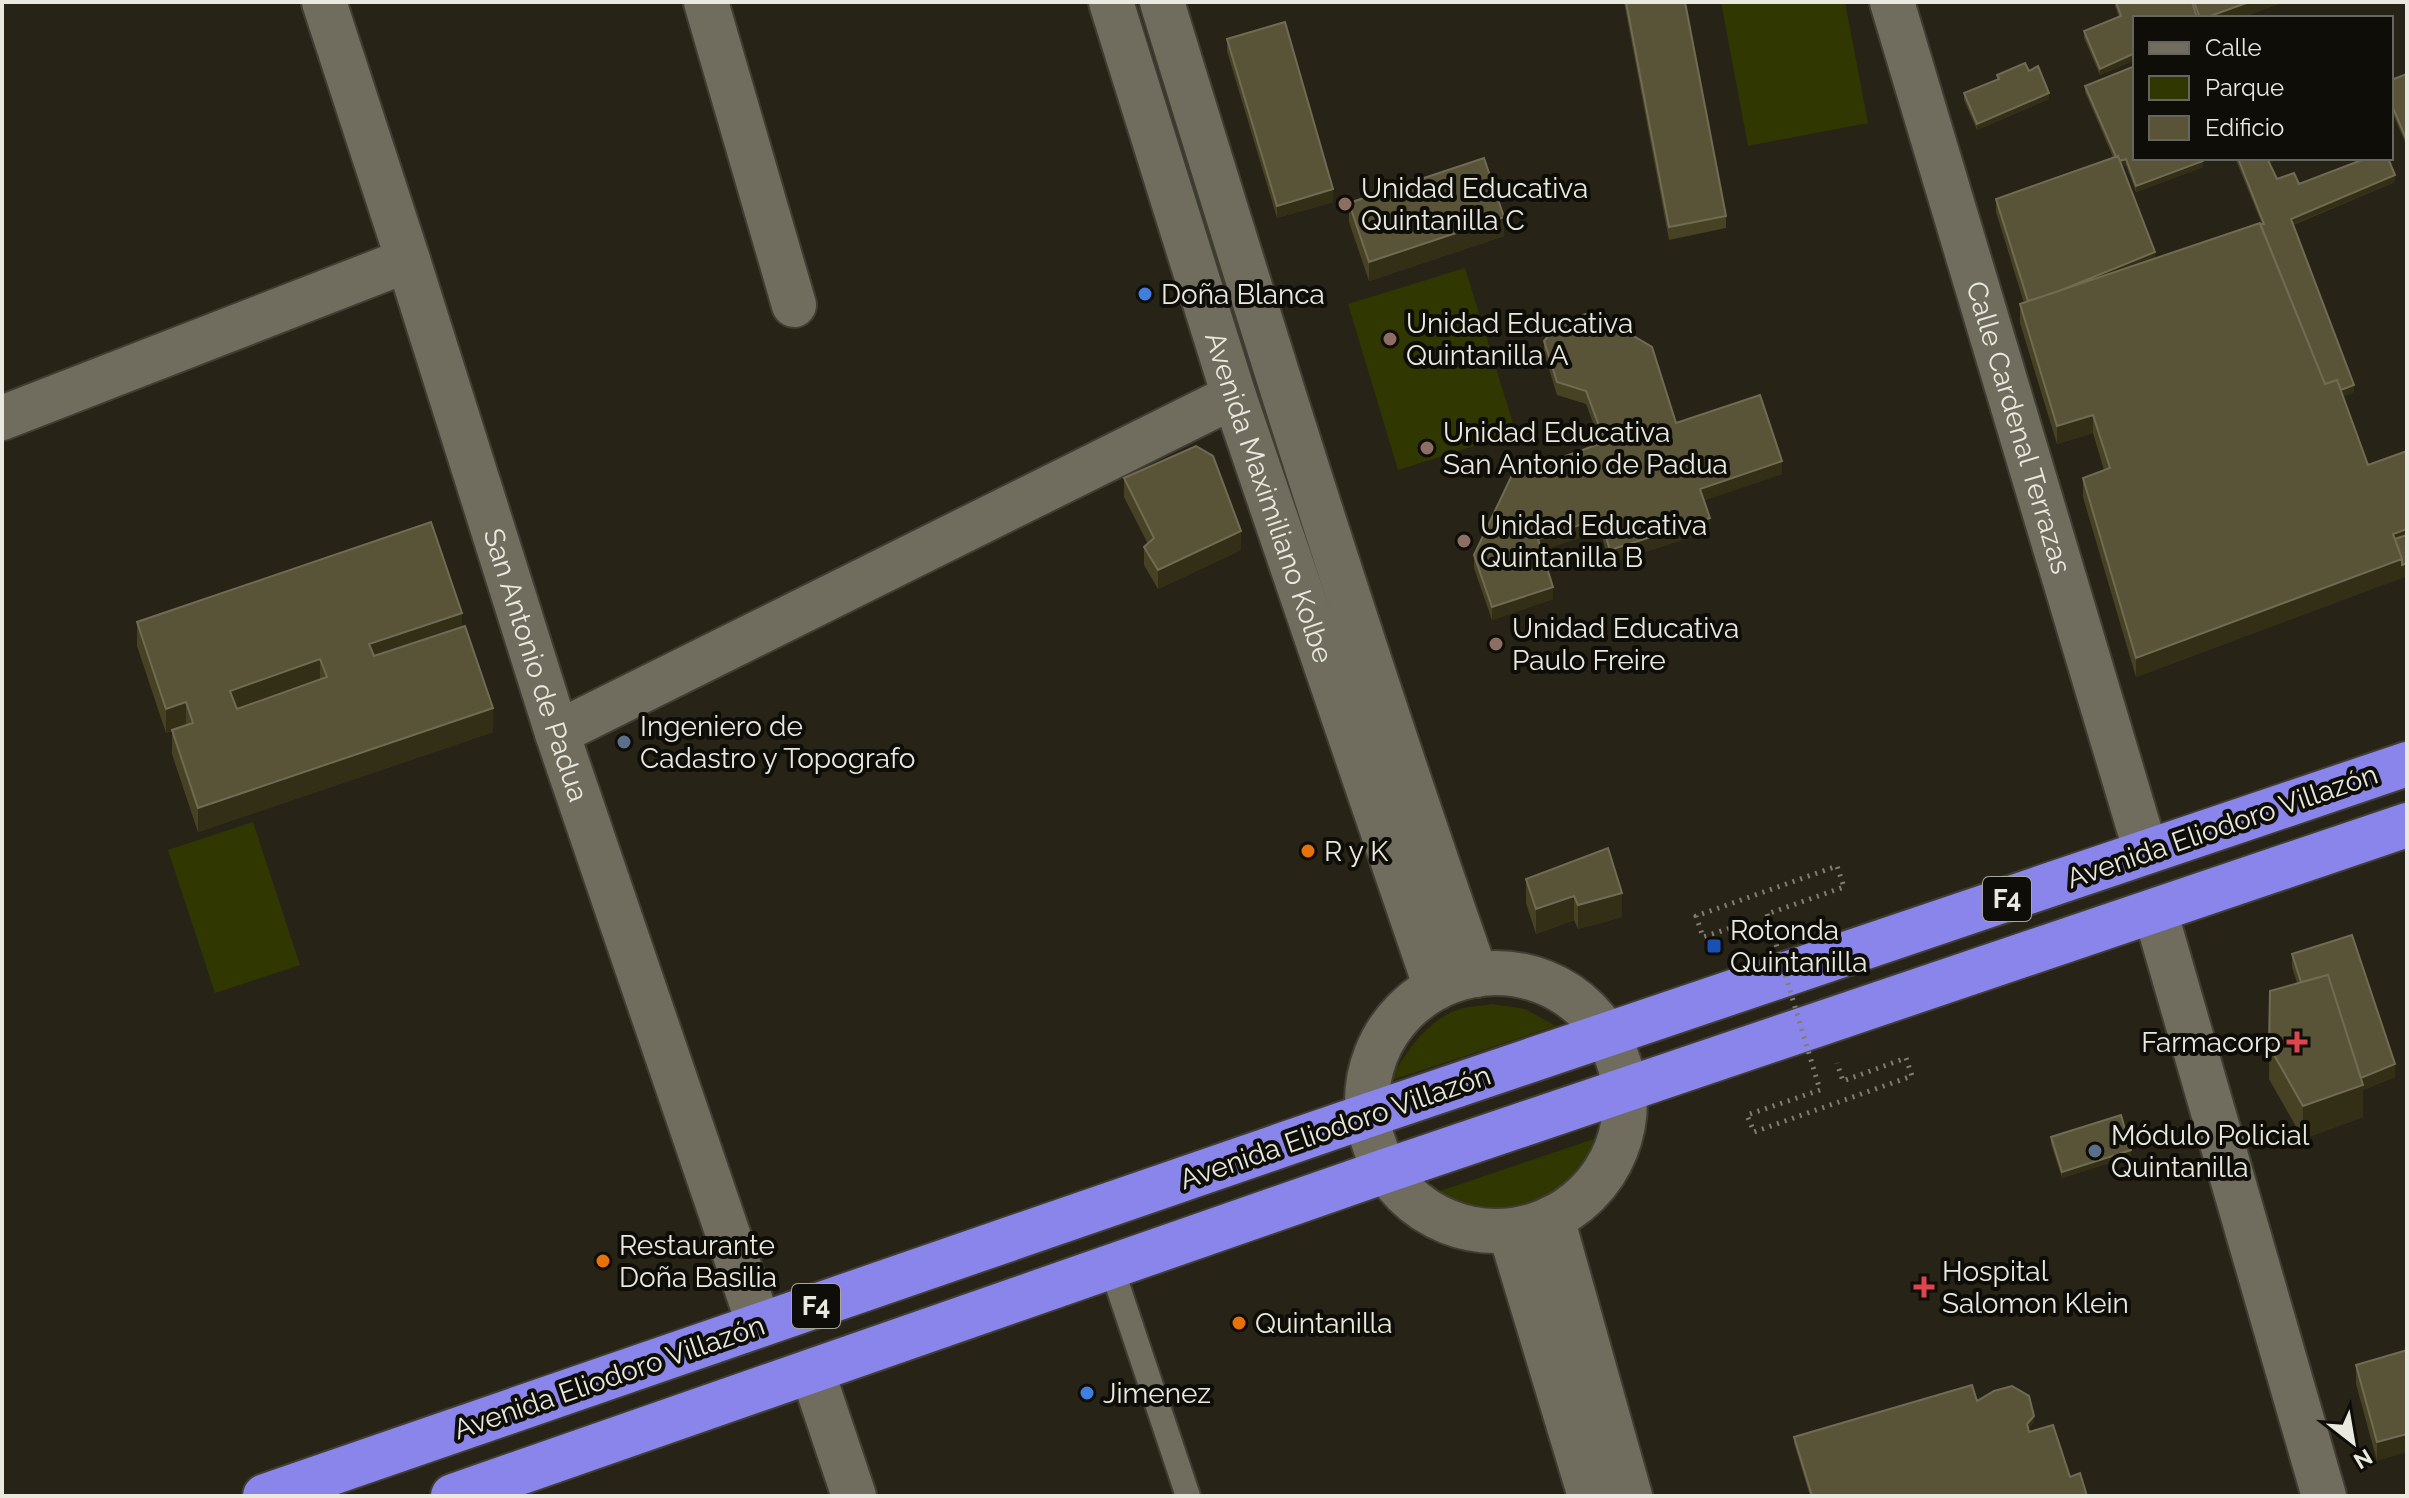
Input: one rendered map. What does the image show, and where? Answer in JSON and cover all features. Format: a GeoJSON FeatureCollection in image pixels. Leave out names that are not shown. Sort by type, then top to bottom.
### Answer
{"type":"FeatureCollection","features":[{"type":"Feature","properties":{"kind":"highway","name":"Avenida Eliodoro Villazón"},"geometry":{"type":"LineString","coordinates":[[265,1496],[1366,1116],[2407,764]]}},
{"type":"Feature","properties":{"kind":"highway","name":"Avenida Eliodoro Villazón"},"geometry":{"type":"LineString","coordinates":[[453,1496],[1385,1171],[2407,825]]}},
{"type":"Feature","properties":{"kind":"street","name":"San Antonio de Padua"},"geometry":{"type":"LineString","coordinates":[[324,2],[557,733],[759,1325]]}},
{"type":"Feature","properties":{"kind":"street"},"geometry":{"type":"LineString","coordinates":[[706,2],[794,305]]}},
{"type":"Feature","properties":{"kind":"street","name":"Avenida Maximiliano Kolbe"},"geometry":{"type":"LineString","coordinates":[[1111,2],[1234,396],[1436,988]]}},
{"type":"Feature","properties":{"kind":"street","name":"Avenida Maximiliano Kolbe"},"geometry":{"type":"LineString","coordinates":[[1162,2],[1278,381],[1476,975]]}},
{"type":"Feature","properties":{"kind":"street","name":"Calle Cardenal Terrazas"},"geometry":{"type":"LineString","coordinates":[[1892,2],[2146,852]]}},
{"type":"Feature","properties":{"kind":"street"},"geometry":{"type":"LineString","coordinates":[[2,418],[408,260]]}},
{"type":"Feature","properties":{"kind":"street"},"geometry":{"type":"LineString","coordinates":[[557,733],[1234,396]]}},
{"type":"Feature","properties":{"kind":"street"},"geometry":{"type":"LineString","coordinates":[[2155,911],[2324,1496]]}},
{"type":"Feature","properties":{"kind":"street"},"geometry":{"type":"LineString","coordinates":[[1506,974],[1536,979],[1574,999],[1607,1035],[1626,1090],[1623,1127],[1609,1164],[1585,1196],[1552,1218],[1510,1231],[1478,1231],[1447,1222],[1412,1201],[1385,1171],[1372,1145],[1366,1116],[1370,1070],[1389,1028],[1412,1004],[1436,988],[1476,975],[1506,974]]}},
{"type":"Feature","properties":{"kind":"street"},"geometry":{"type":"LineString","coordinates":[[1552,1218],[1630,1496]]}},
{"type":"Feature","properties":{"kind":"street"},"geometry":{"type":"LineString","coordinates":[[1510,1231],[1590,1496]]}},
{"type":"Feature","properties":{"kind":"street"},"geometry":{"type":"LineString","coordinates":[[812,1371],[854,1496]]}},
{"type":"Feature","properties":{"kind":"lane"},"geometry":{"type":"LineString","coordinates":[[1111,1266],[1188,1496]]}},
{"type":"Feature","properties":{"kind":"path"},"geometry":{"type":"LineString","coordinates":[[1755,941],[1749,922],[1703,937],[1696,916],[1837,866],[1844,887],[1767,914],[1820,1090],[1747,1115],[1754,1132],[1912,1076],[1906,1058],[1843,1081],[1836,1060]]}},
{"type":"Feature","properties":{"kind":"green space"},"geometry":{"type":"Polygon","coordinates":[[[1721,2],[1845,2],[1868,123],[1748,146],[1721,2]]]}},
{"type":"Feature","properties":{"kind":"green space"},"geometry":{"type":"Polygon","coordinates":[[[1465,268],[1516,433],[1398,470],[1348,304],[1465,268]]]}},
{"type":"Feature","properties":{"kind":"green space"},"geometry":{"type":"Polygon","coordinates":[[[253,822],[300,965],[215,993],[168,850],[253,822]]]}},
{"type":"Feature","properties":{"kind":"green space"},"geometry":{"type":"Polygon","coordinates":[[[1492,1004],[1525,1009],[1556,1026],[1389,1081],[1410,1049],[1437,1021],[1460,1009],[1492,1004]]]}},
{"type":"Feature","properties":{"kind":"green space"},"geometry":{"type":"Polygon","coordinates":[[[1594,1139],[1586,1161],[1568,1186],[1556,1197],[1527,1211],[1496,1217],[1480,1216],[1463,1212],[1431,1194],[1594,1139]]]}},
{"type":"Feature","properties":{"kind":"building"},"geometry":{"type":"Polygon","coordinates":[[[1626,2],[1685,2],[1726,216],[1669,227],[1626,2]]]}},
{"type":"Feature","properties":{"kind":"building"},"geometry":{"type":"Polygon","coordinates":[[[2116,2],[2192,2],[2196,16],[2133,16],[2133,54],[2100,69],[2084,31],[2121,16],[2116,2]]]}},
{"type":"Feature","properties":{"kind":"building"},"geometry":{"type":"Polygon","coordinates":[[[2194,2],[2249,2],[2210,16],[2199,16],[2194,2]]]}},
{"type":"Feature","properties":{"kind":"building"},"geometry":{"type":"Polygon","coordinates":[[[1285,22],[1333,189],[1277,206],[1227,39],[1285,22]]]}},
{"type":"Feature","properties":{"kind":"building"},"geometry":{"type":"Polygon","coordinates":[[[2025,63],[2029,71],[2038,66],[2049,93],[1977,124],[1964,93],[1999,79],[1997,75],[2025,63]]]}},
{"type":"Feature","properties":{"kind":"building"},"geometry":{"type":"Polygon","coordinates":[[[2133,67],[2133,160],[2203,161],[2136,186],[2126,159],[2120,161],[2116,157],[2085,86],[2133,67]]]}},
{"type":"Feature","properties":{"kind":"building"},"geometry":{"type":"Polygon","coordinates":[[[2407,74],[2407,141],[2393,108],[2393,79],[2407,74]]]}},
{"type":"Feature","properties":{"kind":"building"},"geometry":{"type":"Polygon","coordinates":[[[2118,156],[2155,252],[2028,301],[1996,199],[2118,156]]]}},
{"type":"Feature","properties":{"kind":"building"},"geometry":{"type":"Polygon","coordinates":[[[1484,158],[1504,217],[1369,262],[1349,203],[1484,158]]]}},
{"type":"Feature","properties":{"kind":"building"},"geometry":{"type":"Polygon","coordinates":[[[2239,160],[2268,160],[2277,179],[2294,173],[2299,184],[2362,160],[2389,160],[2395,175],[2291,219],[2354,385],[2341,390],[2337,380],[2325,384],[2260,224],[2264,224],[2239,160]]]}},
{"type":"Feature","properties":{"kind":"building"},"geometry":{"type":"Polygon","coordinates":[[[2260,223],[2325,384],[2337,380],[2368,465],[2407,451],[2407,529],[2393,534],[2402,559],[2136,658],[2083,478],[2110,468],[2093,415],[2057,426],[2020,304],[2260,223]]]}},
{"type":"Feature","properties":{"kind":"building"},"geometry":{"type":"Polygon","coordinates":[[[1593,312],[1652,347],[1676,423],[1760,395],[1782,461],[1700,489],[1710,518],[1610,550],[1600,518],[1538,539],[1553,587],[1492,607],[1474,555],[1512,475],[1605,442],[1586,391],[1557,382],[1544,341],[1561,321],[1593,312]]]}},
{"type":"Feature","properties":{"kind":"building"},"geometry":{"type":"Polygon","coordinates":[[[1196,446],[1213,456],[1241,531],[1158,570],[1144,547],[1154,538],[1124,478],[1196,446]]]}},
{"type":"Feature","properties":{"kind":"building"},"geometry":{"type":"Polygon","coordinates":[[[431,522],[462,613],[369,644],[374,656],[465,626],[493,708],[198,808],[172,730],[193,723],[186,702],[166,709],[137,622],[431,522]],[[320,659],[230,691],[237,709],[327,677],[320,659]]]}},
{"type":"Feature","properties":{"kind":"building"},"geometry":{"type":"Polygon","coordinates":[[[2407,535],[2407,563],[2402,565],[2395,539],[2407,535]]]}},
{"type":"Feature","properties":{"kind":"building"},"geometry":{"type":"Polygon","coordinates":[[[1608,848],[1622,893],[1578,905],[1574,896],[1536,909],[1526,879],[1608,848]]]}},
{"type":"Feature","properties":{"kind":"building"},"geometry":{"type":"Polygon","coordinates":[[[2352,935],[2395,1064],[2361,1078],[2328,975],[2301,982],[2292,954],[2352,935]]]}},
{"type":"Feature","properties":{"kind":"building"},"geometry":{"type":"Polygon","coordinates":[[[2328,975],[2363,1085],[2303,1106],[2269,1046],[2270,991],[2328,975]]]}},
{"type":"Feature","properties":{"kind":"building"},"geometry":{"type":"Polygon","coordinates":[[[2121,1115],[2131,1150],[2062,1172],[2051,1137],[2121,1115]]]}},
{"type":"Feature","properties":{"kind":"building"},"geometry":{"type":"Polygon","coordinates":[[[2407,1350],[2407,1434],[2377,1442],[2356,1365],[2407,1350]]]}},
{"type":"Feature","properties":{"kind":"building"},"geometry":{"type":"Polygon","coordinates":[[[1972,1385],[1977,1401],[1994,1391],[2012,1386],[2029,1396],[2034,1416],[2027,1424],[2029,1432],[2053,1425],[2070,1477],[2080,1473],[2087,1496],[1812,1496],[1794,1437],[1972,1385]]]}},
{"type":"Feature","properties":{"kind":"place","name":"Unidad Educativa Quintanilla C"},"geometry":{"type":"Point","coordinates":[1345,204]}},
{"type":"Feature","properties":{"kind":"place","name":"Doña Blanca"},"geometry":{"type":"Point","coordinates":[1145,294]}},
{"type":"Feature","properties":{"kind":"place","name":"Unidad Educativa Quintanilla A"},"geometry":{"type":"Point","coordinates":[1390,339]}},
{"type":"Feature","properties":{"kind":"place","name":"Unidad Educativa San Antonio de Padua"},"geometry":{"type":"Point","coordinates":[1427,448]}},
{"type":"Feature","properties":{"kind":"place","name":"Unidad Educativa Quintanilla B"},"geometry":{"type":"Point","coordinates":[1464,541]}},
{"type":"Feature","properties":{"kind":"place","name":"Unidad Educativa Paulo Freire"},"geometry":{"type":"Point","coordinates":[1496,644]}},
{"type":"Feature","properties":{"kind":"place","name":"Ingeniero de Cadastro y Topografo"},"geometry":{"type":"Point","coordinates":[624,742]}},
{"type":"Feature","properties":{"kind":"place","name":"R y K"},"geometry":{"type":"Point","coordinates":[1308,851]}},
{"type":"Feature","properties":{"kind":"place","name":"Rotonda Quintanilla"},"geometry":{"type":"Point","coordinates":[1714,946]}},
{"type":"Feature","properties":{"kind":"place","name":"Farmacorp"},"geometry":{"type":"Point","coordinates":[2297,1042]}},
{"type":"Feature","properties":{"kind":"place","name":"Módulo Policial Quintanilla"},"geometry":{"type":"Point","coordinates":[2095,1151]}},
{"type":"Feature","properties":{"kind":"place","name":"Restaurante Doña Basilia"},"geometry":{"type":"Point","coordinates":[603,1261]}},
{"type":"Feature","properties":{"kind":"place","name":"Hospital Salomon Klein"},"geometry":{"type":"Point","coordinates":[1924,1287]}},
{"type":"Feature","properties":{"kind":"place","name":"Quintanilla"},"geometry":{"type":"Point","coordinates":[1239,1323]}},
{"type":"Feature","properties":{"kind":"place","name":"Jimenez"},"geometry":{"type":"Point","coordinates":[1087,1393]}}]}
